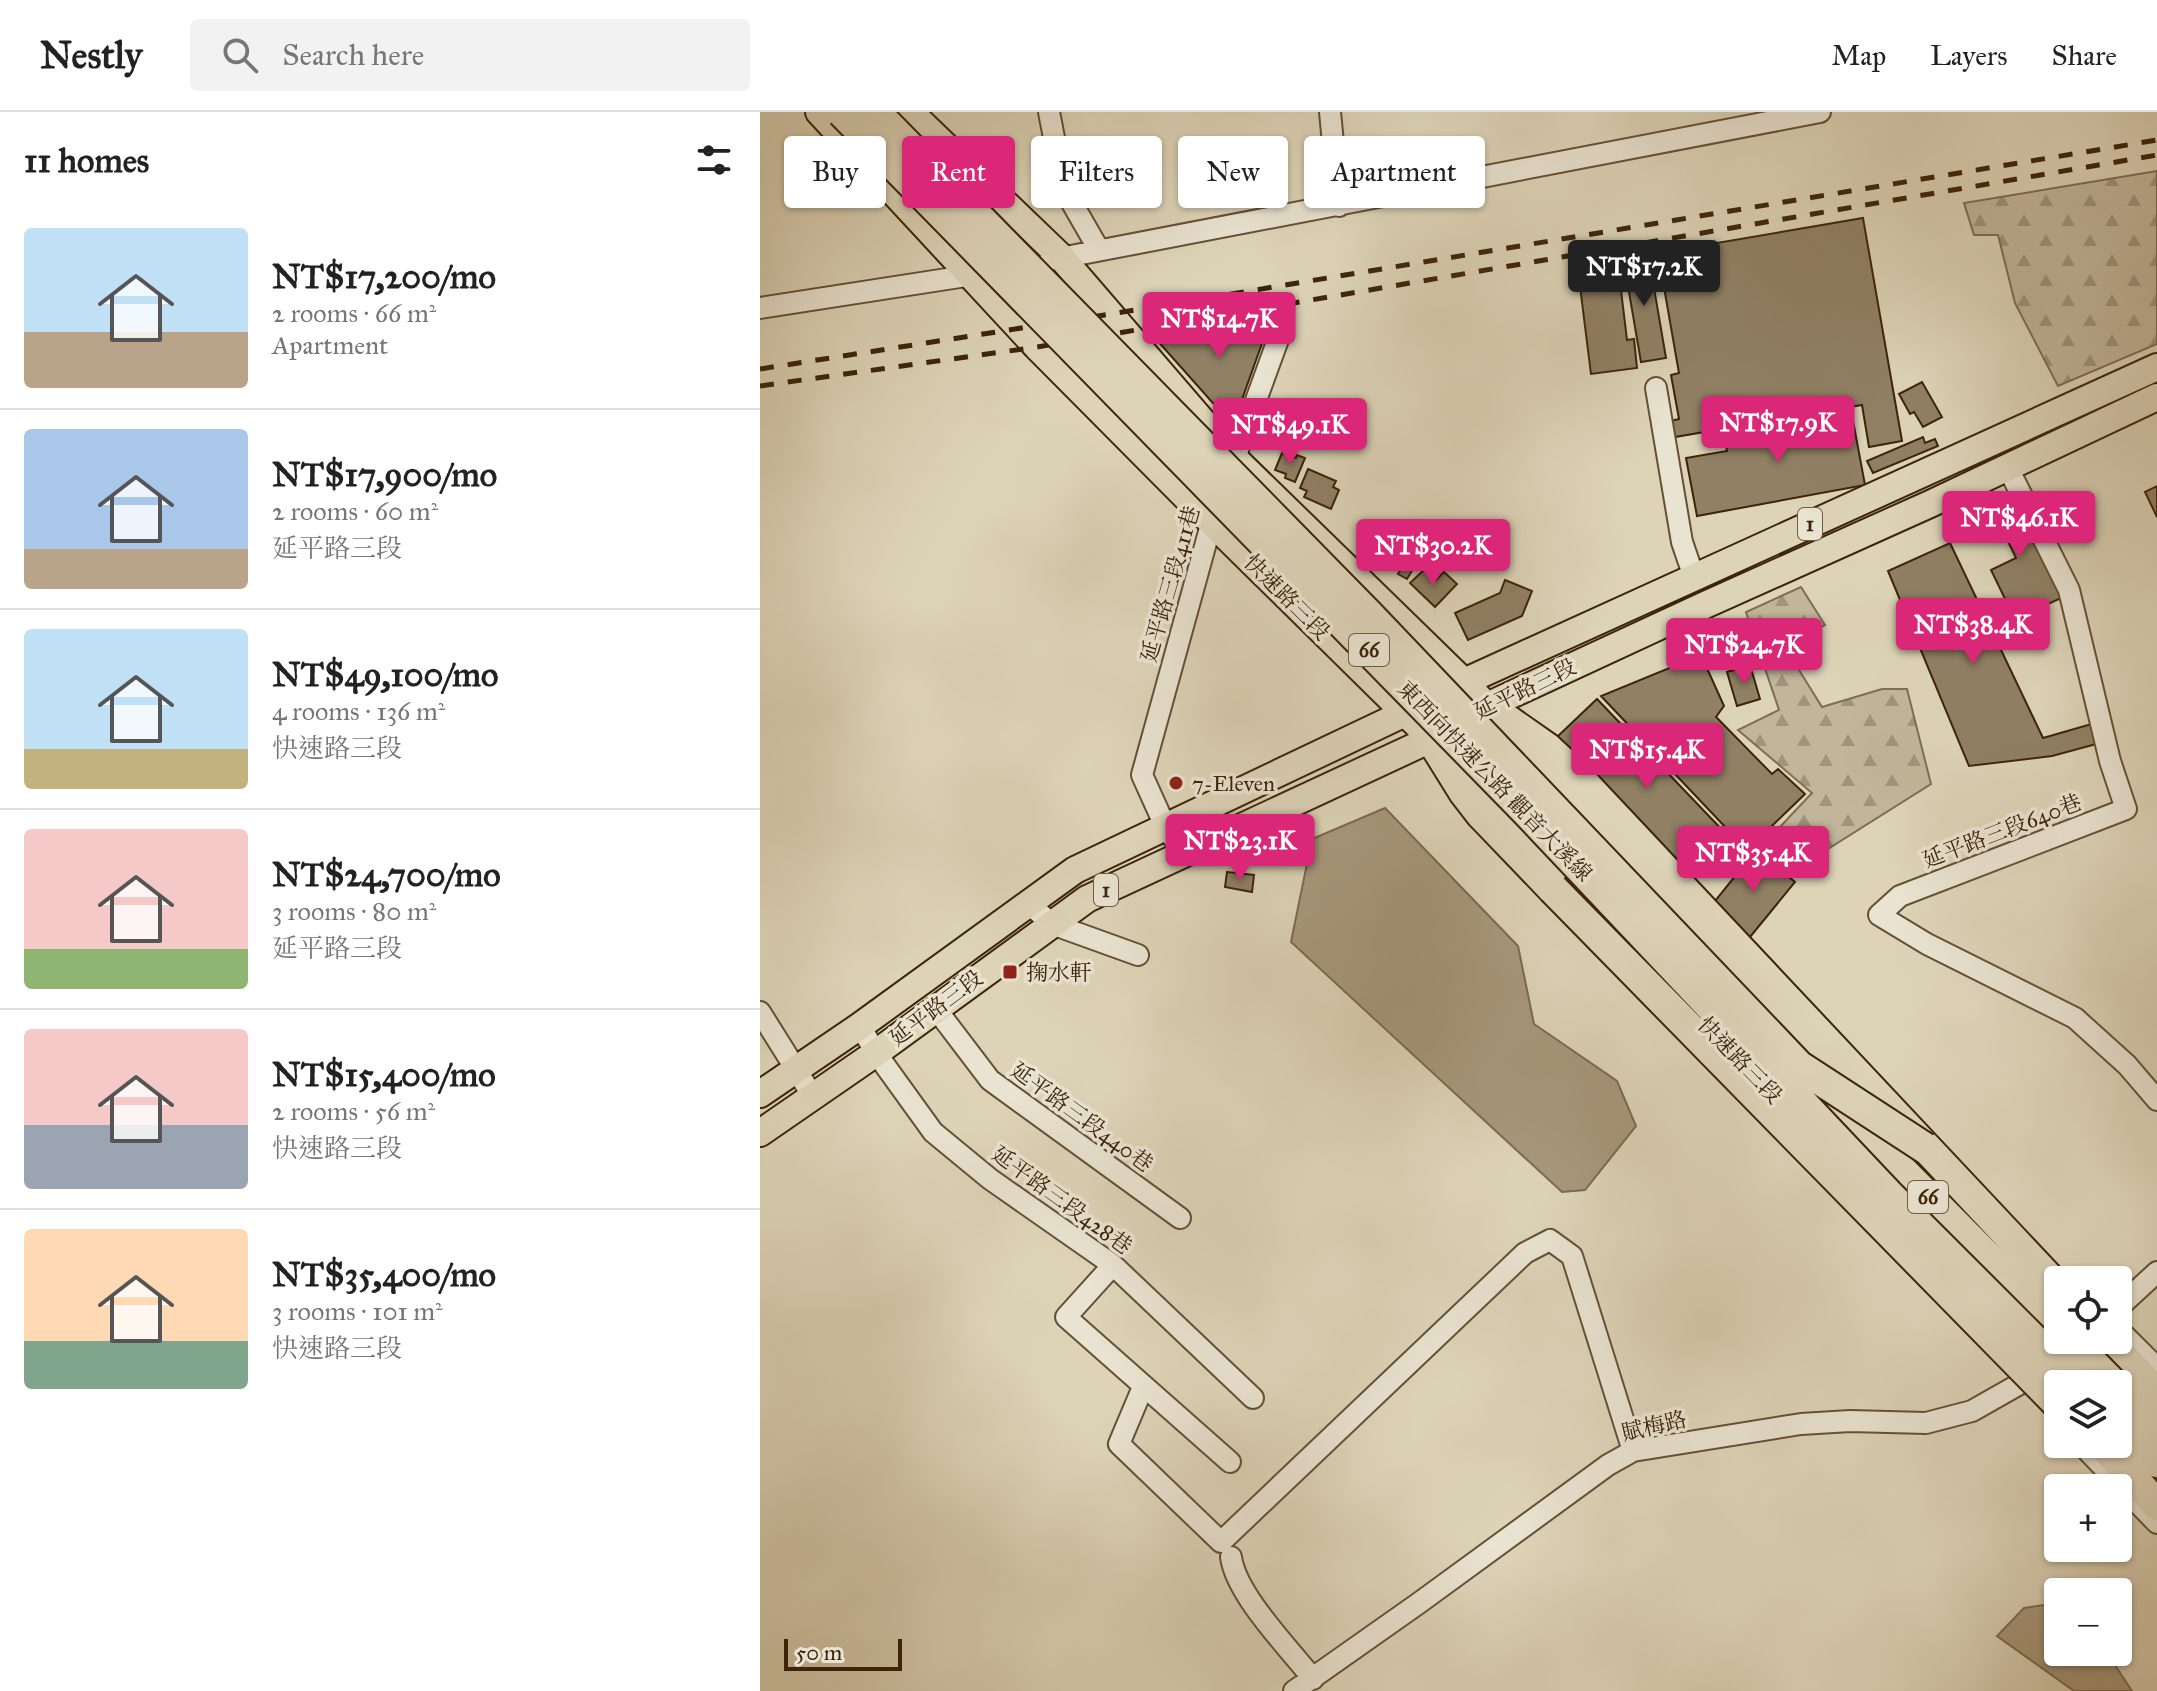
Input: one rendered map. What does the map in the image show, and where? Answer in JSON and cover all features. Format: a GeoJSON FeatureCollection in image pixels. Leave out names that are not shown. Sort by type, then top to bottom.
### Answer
{"type":"FeatureCollection","features":[{"type":"Feature","properties":{"kind":"highway","name":"東西向快速公路 觀音大溪線"},"geometry":{"type":"LineString","coordinates":[[875,112],[1368,614],[1799,1066],[2044,1314]]}},
{"type":"Feature","properties":{"kind":"highway","name":"東西向快速公路 觀音大溪線"},"geometry":{"type":"LineString","coordinates":[[844,121],[1526,811],[1888,1194],[2064,1370]]}},
{"type":"Feature","properties":{"kind":"highway"},"geometry":{"type":"LineString","coordinates":[[1487,706],[1547,748],[1619,820],[2044,1273]]}},
{"type":"Feature","properties":{"kind":"highway"},"geometry":{"type":"LineString","coordinates":[[1431,739],[1481,814],[2044,1390]]}},
{"type":"Feature","properties":{"kind":"highway"},"geometry":{"type":"LineString","coordinates":[[1799,1066],[1925,1148]]}},
{"type":"Feature","properties":{"kind":"highway"},"geometry":{"type":"LineString","coordinates":[[1888,1194],[2044,1384]]}},
{"type":"Feature","properties":{"kind":"highway"},"geometry":{"type":"LineString","coordinates":[[2084,1354],[2099,1370]]}},
{"type":"Feature","properties":{"kind":"highway"},"geometry":{"type":"LineString","coordinates":[[2119,1354],[2157,1393]]}},
{"type":"Feature","properties":{"kind":"highway"},"geometry":{"type":"LineString","coordinates":[[2132,1403],[2157,1428]]}},
{"type":"Feature","properties":{"kind":"highway"},"geometry":{"type":"LineString","coordinates":[[2132,1438],[2157,1462]]}},
{"type":"Feature","properties":{"kind":"highway"},"geometry":{"type":"LineString","coordinates":[[2114,1458],[2151,1494]]}},
{"type":"Feature","properties":{"kind":"main road","name":"快速路三段"},"geometry":{"type":"LineString","coordinates":[[819,112],[844,121],[970,276],[1210,522],[1431,739],[2044,1384]]}},
{"type":"Feature","properties":{"kind":"main road","name":"66"},"geometry":{"type":"LineString","coordinates":[[910,112],[1061,257],[1235,459],[1464,682],[2044,1293]]}},
{"type":"Feature","properties":{"kind":"main road","name":"延平路三段"},"geometry":{"type":"LineString","coordinates":[[760,1094],[860,1026],[1075,870],[1464,682],[2157,367]]}},
{"type":"Feature","properties":{"kind":"main road","name":"延平路三段"},"geometry":{"type":"LineString","coordinates":[[760,1133],[876,1053],[1087,899],[1431,739],[1487,706],[2157,397]]}},
{"type":"Feature","properties":{"kind":"main road"},"geometry":{"type":"LineString","coordinates":[[1918,475],[1930,504]]}},
{"type":"Feature","properties":{"kind":"main road"},"geometry":{"type":"LineString","coordinates":[[1694,577],[1705,605]]}},
{"type":"Feature","properties":{"kind":"main road"},"geometry":{"type":"LineString","coordinates":[[2103,1354],[2157,1409]]}},
{"type":"Feature","properties":{"kind":"main road"},"geometry":{"type":"LineString","coordinates":[[2122,1458],[2151,1494]]}},
{"type":"Feature","properties":{"kind":"street"},"geometry":{"type":"LineString","coordinates":[[1049,112],[1064,189],[1099,250]]}},
{"type":"Feature","properties":{"kind":"street"},"geometry":{"type":"LineString","coordinates":[[1330,112],[1332,136]]}},
{"type":"Feature","properties":{"kind":"street"},"geometry":{"type":"LineString","coordinates":[[1485,177],[1820,112]]}},
{"type":"Feature","properties":{"kind":"street"},"geometry":{"type":"LineString","coordinates":[[760,308],[970,276],[1328,208]]}},
{"type":"Feature","properties":{"kind":"street","name":"延平路三段411巷"},"geometry":{"type":"LineString","coordinates":[[1184,853],[1166,828],[1142,775],[1210,522],[1283,326]]}},
{"type":"Feature","properties":{"kind":"street"},"geometry":{"type":"LineString","coordinates":[[1656,388],[1682,542],[1694,577]]}},
{"type":"Feature","properties":{"kind":"street","name":"延平路三段640巷"},"geometry":{"type":"LineString","coordinates":[[2008,468],[2069,590],[2110,761],[2126,809],[1900,896],[1879,915],[1927,944],[2075,1018],[2127,1065],[2157,1100]]}},
{"type":"Feature","properties":{"kind":"street"},"geometry":{"type":"LineString","coordinates":[[1290,600],[1340,562]]}},
{"type":"Feature","properties":{"kind":"street"},"geometry":{"type":"LineString","coordinates":[[1028,903],[1052,924],[1138,955]]}},
{"type":"Feature","properties":{"kind":"street","name":"延平路三段440巷"},"geometry":{"type":"LineString","coordinates":[[936,1009],[990,1080],[1180,1218]]}},
{"type":"Feature","properties":{"kind":"street"},"geometry":{"type":"LineString","coordinates":[[760,1012],[812,1095]]}},
{"type":"Feature","properties":{"kind":"street","name":"延平路三段428巷"},"geometry":{"type":"LineString","coordinates":[[860,1026],[933,1132],[990,1179],[1113,1265],[1253,1398]]}},
{"type":"Feature","properties":{"kind":"street"},"geometry":{"type":"LineString","coordinates":[[1226,1550],[1525,1253],[1550,1240],[1572,1256],[1633,1451]]}},
{"type":"Feature","properties":{"kind":"street"},"geometry":{"type":"LineString","coordinates":[[1113,1265],[1066,1317],[1230,1462]]}},
{"type":"Feature","properties":{"kind":"street"},"geometry":{"type":"LineString","coordinates":[[2132,1295],[2157,1272]]}},
{"type":"Feature","properties":{"kind":"street"},"geometry":{"type":"LineString","coordinates":[[2132,1343],[2157,1368]]}},
{"type":"Feature","properties":{"kind":"street","name":"賦梅路"},"geometry":{"type":"LineString","coordinates":[[1294,1691],[1608,1465],[1633,1451],[1801,1424],[1850,1421],[1926,1423],[1972,1411],[2044,1384]]}},
{"type":"Feature","properties":{"kind":"street"},"geometry":{"type":"LineString","coordinates":[[1143,1387],[1119,1444],[1226,1550],[1244,1591],[1313,1679]]}},
{"type":"Feature","properties":{"kind":"street"},"geometry":{"type":"LineString","coordinates":[[2094,1458],[2157,1523]]}},
{"type":"Feature","properties":{"kind":"green space"},"geometry":{"type":"Polygon","coordinates":[[[2157,171],[2157,344],[2058,386],[2015,303],[1998,235],[1974,235],[1964,203],[2157,171]]]}},
{"type":"Feature","properties":{"kind":"green space"},"geometry":{"type":"Polygon","coordinates":[[[1801,587],[1825,625],[1804,635],[1799,670],[1822,707],[1882,689],[1907,689],[1931,784],[1796,869],[1763,845],[1812,793],[1738,730],[1779,710],[1746,612],[1801,587]]]}},
{"type":"Feature","properties":{"kind":"shaded area"},"geometry":{"type":"Polygon","coordinates":[[[1385,808],[1518,946],[1534,1024],[1617,1081],[1636,1126],[1585,1190],[1562,1192],[1291,942],[1312,839],[1385,808]]]}},
{"type":"Feature","properties":{"kind":"shaded area"},"geometry":{"type":"Polygon","coordinates":[[[2044,1605],[2044,1666],[2116,1666],[2132,1691],[2074,1691],[1997,1636],[2024,1608],[2044,1605]]]}},
{"type":"Feature","properties":{"kind":"building"},"geometry":{"type":"Polygon","coordinates":[[[1863,218],[1902,441],[1869,447],[1862,405],[1675,437],[1671,421],[1679,419],[1671,375],[1679,373],[1658,253],[1863,218]]]}},
{"type":"Feature","properties":{"kind":"building"},"geometry":{"type":"Polygon","coordinates":[[[1648,253],[1666,358],[1641,362],[1623,257],[1648,253]]]}},
{"type":"Feature","properties":{"kind":"building"},"geometry":{"type":"Polygon","coordinates":[[[1617,257],[1627,340],[1634,339],[1637,368],[1591,374],[1577,262],[1617,257]]]}},
{"type":"Feature","properties":{"kind":"building"},"geometry":{"type":"Polygon","coordinates":[[[1270,321],[1240,405],[1219,410],[1155,338],[1270,321]]]}},
{"type":"Feature","properties":{"kind":"building"},"geometry":{"type":"Polygon","coordinates":[[[1922,382],[1942,417],[1923,427],[1914,412],[1910,414],[1899,394],[1922,382]]]}},
{"type":"Feature","properties":{"kind":"building"},"geometry":{"type":"Polygon","coordinates":[[[1851,410],[1865,485],[1697,516],[1686,458],[1727,451],[1724,433],[1851,410]]]}},
{"type":"Feature","properties":{"kind":"building"},"geometry":{"type":"Polygon","coordinates":[[[1923,437],[1925,443],[1935,439],[1938,446],[1873,473],[1867,461],[1923,437]]]}},
{"type":"Feature","properties":{"kind":"building"},"geometry":{"type":"Polygon","coordinates":[[[1282,453],[1305,458],[1295,482],[1275,470],[1282,453]]]}},
{"type":"Feature","properties":{"kind":"building"},"geometry":{"type":"Polygon","coordinates":[[[1308,469],[1336,481],[1333,487],[1339,490],[1331,509],[1304,497],[1307,491],[1300,488],[1308,469]]]}},
{"type":"Feature","properties":{"kind":"building"},"geometry":{"type":"Polygon","coordinates":[[[2157,486],[2157,517],[2145,492],[2157,486]]]}},
{"type":"Feature","properties":{"kind":"building"},"geometry":{"type":"Polygon","coordinates":[[[2010,491],[2061,598],[2027,614],[2007,603],[1991,570],[2016,558],[1993,510],[1969,521],[1965,513],[2010,491]]]}},
{"type":"Feature","properties":{"kind":"building"},"geometry":{"type":"Polygon","coordinates":[[[1950,543],[2043,738],[2095,723],[2100,743],[2052,756],[1969,766],[1888,571],[1950,543]]]}},
{"type":"Feature","properties":{"kind":"building"},"geometry":{"type":"Polygon","coordinates":[[[1410,554],[1419,559],[1407,579],[1398,574],[1410,554]]]}},
{"type":"Feature","properties":{"kind":"building"},"geometry":{"type":"Polygon","coordinates":[[[1425,569],[1436,580],[1444,572],[1457,584],[1435,607],[1410,583],[1425,569]]]}},
{"type":"Feature","properties":{"kind":"building"},"geometry":{"type":"Polygon","coordinates":[[[1505,580],[1532,591],[1522,616],[1468,640],[1455,613],[1500,593],[1505,580]]]}},
{"type":"Feature","properties":{"kind":"building"},"geometry":{"type":"Polygon","coordinates":[[[1701,655],[1724,706],[1716,717],[1772,774],[1778,769],[1805,794],[1747,850],[1601,696],[1701,655]]]}},
{"type":"Feature","properties":{"kind":"building"},"geometry":{"type":"Polygon","coordinates":[[[1750,665],[1760,699],[1737,706],[1727,672],[1750,665]]]}},
{"type":"Feature","properties":{"kind":"building"},"geometry":{"type":"Polygon","coordinates":[[[1597,699],[1728,836],[1729,852],[1721,868],[1712,876],[1686,873],[1557,737],[1597,699]]]}},
{"type":"Feature","properties":{"kind":"building"},"geometry":{"type":"Polygon","coordinates":[[[1756,850],[1795,882],[1750,937],[1711,906],[1756,850]]]}},
{"type":"Feature","properties":{"kind":"building"},"geometry":{"type":"Polygon","coordinates":[[[1227,872],[1254,875],[1252,892],[1225,887],[1227,872]]]}},
{"type":"Feature","properties":{"kind":"railway"},"geometry":{"type":"LineString","coordinates":[[760,369],[1111,314],[2157,140]]}},
{"type":"Feature","properties":{"kind":"railway"},"geometry":{"type":"LineString","coordinates":[[760,386],[1037,347],[2157,155]]}},
{"type":"Feature","properties":{"kind":"place","name":"7-Eleven"},"geometry":{"type":"Point","coordinates":[1176,783]}},
{"type":"Feature","properties":{"kind":"place","name":"掬水軒"},"geometry":{"type":"Point","coordinates":[1010,972]}}]}
